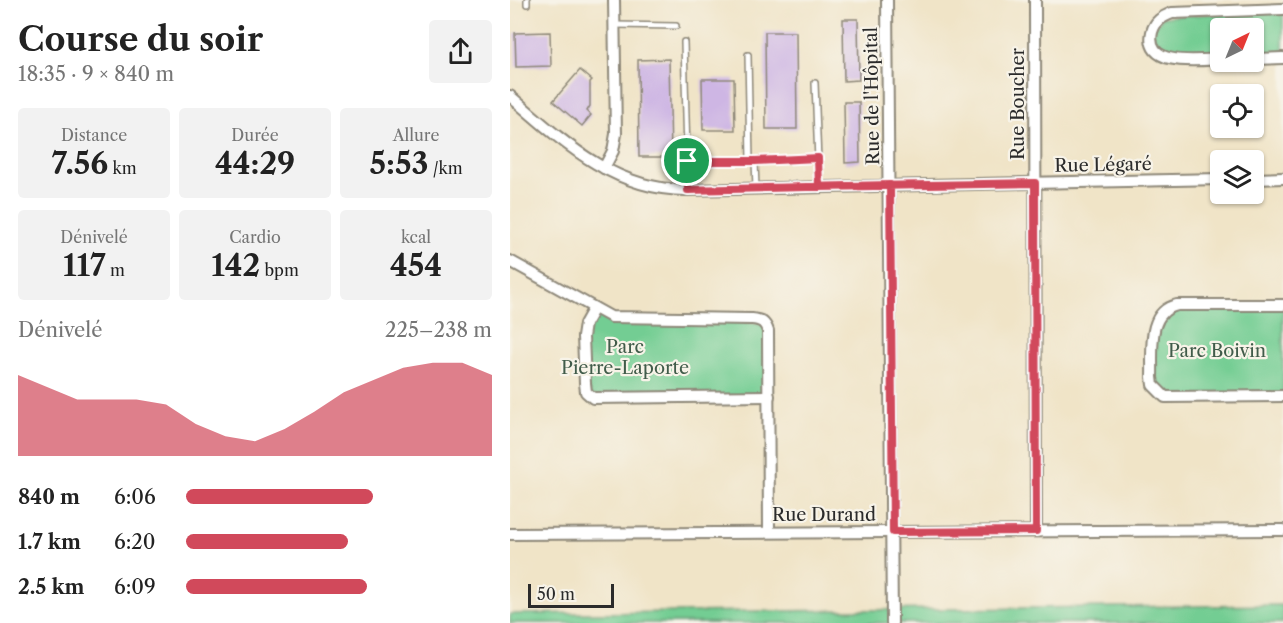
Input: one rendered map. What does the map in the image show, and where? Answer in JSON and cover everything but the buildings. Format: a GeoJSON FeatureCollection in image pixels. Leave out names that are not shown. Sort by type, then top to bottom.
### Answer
{"type":"FeatureCollection","features":[{"type":"Feature","properties":{"kind":"street"},"geometry":{"type":"LineString","coordinates":[[604,168],[613,151],[616,134],[615,0]]}},
{"type":"Feature","properties":{"kind":"street","name":"Rue de l'Hôpital"},"geometry":{"type":"LineString","coordinates":[[887,0],[892,623]]}},
{"type":"Feature","properties":{"kind":"street","name":"Rue Boucher"},"geometry":{"type":"LineString","coordinates":[[1035,0],[1036,531]]}},
{"type":"Feature","properties":{"kind":"street"},"geometry":{"type":"LineString","coordinates":[[1210,59],[1178,60],[1159,54],[1151,40],[1155,23],[1162,16],[1172,13],[1283,9]]}},
{"type":"Feature","properties":{"kind":"street"},"geometry":{"type":"LineString","coordinates":[[1264,59],[1283,58]]}},
{"type":"Feature","properties":{"kind":"street","name":"Rue Légaré"},"geometry":{"type":"LineString","coordinates":[[510,96],[559,139],[583,156],[627,180],[654,187],[688,190],[1210,180]]}},
{"type":"Feature","properties":{"kind":"street"},"geometry":{"type":"LineString","coordinates":[[1264,179],[1283,178]]}},
{"type":"Feature","properties":{"kind":"street"},"geometry":{"type":"LineString","coordinates":[[510,261],[611,317],[760,320],[766,323],[769,396],[769,532]]}},
{"type":"Feature","properties":{"kind":"street"},"geometry":{"type":"LineString","coordinates":[[1283,305],[1177,305],[1168,307],[1162,312],[1154,326],[1152,377],[1153,385],[1165,397],[1283,396]]}},
{"type":"Feature","properties":{"kind":"street"},"geometry":{"type":"LineString","coordinates":[[594,308],[585,324],[583,337],[586,392],[593,398],[769,396]]}},
{"type":"Feature","properties":{"kind":"street","name":"Rue Durand"},"geometry":{"type":"LineString","coordinates":[[510,534],[1283,530]]}},
{"type":"Feature","properties":{"kind":"lane"},"geometry":{"type":"LineString","coordinates":[[615,25],[676,26]]}},
{"type":"Feature","properties":{"kind":"lane"},"geometry":{"type":"LineString","coordinates":[[684,42],[688,190]]}},
{"type":"Feature","properties":{"kind":"lane"},"geometry":{"type":"LineString","coordinates":[[748,55],[752,161],[756,188]]}},
{"type":"Feature","properties":{"kind":"lane"},"geometry":{"type":"LineString","coordinates":[[815,83],[819,187]]}},
{"type":"Feature","properties":{"kind":"lane"},"geometry":{"type":"LineString","coordinates":[[687,161],[818,158]]}},
{"type":"Feature","properties":{"kind":"green space"},"geometry":{"type":"Polygon","coordinates":[[[1283,9],[1283,58],[1264,59],[1264,18],[1210,18],[1210,58],[1159,54],[1152,31],[1162,17],[1283,9]]]}},
{"type":"Feature","properties":{"kind":"green space","name":"Parc Boivin"},"geometry":{"type":"Polygon","coordinates":[[[1283,305],[1283,396],[1165,397],[1152,377],[1154,326],[1168,307],[1283,305]]]}},
{"type":"Feature","properties":{"kind":"green space","name":"Parc Pierre-Laporte"},"geometry":{"type":"Polygon","coordinates":[[[594,308],[612,317],[766,323],[769,396],[593,398],[585,383],[583,337],[594,308]]]}},
{"type":"Feature","properties":{"kind":"green space"},"geometry":{"type":"Polygon","coordinates":[[[1283,605],[1283,623],[510,623],[510,614],[1283,605]]]}},
{"type":"Feature","properties":{"kind":"route"},"geometry":{"type":"LineString","coordinates":[[687,161],[688,190],[890,185],[893,532],[1036,531],[1035,183],[890,185],[819,187],[818,158],[687,161]]}}]}
